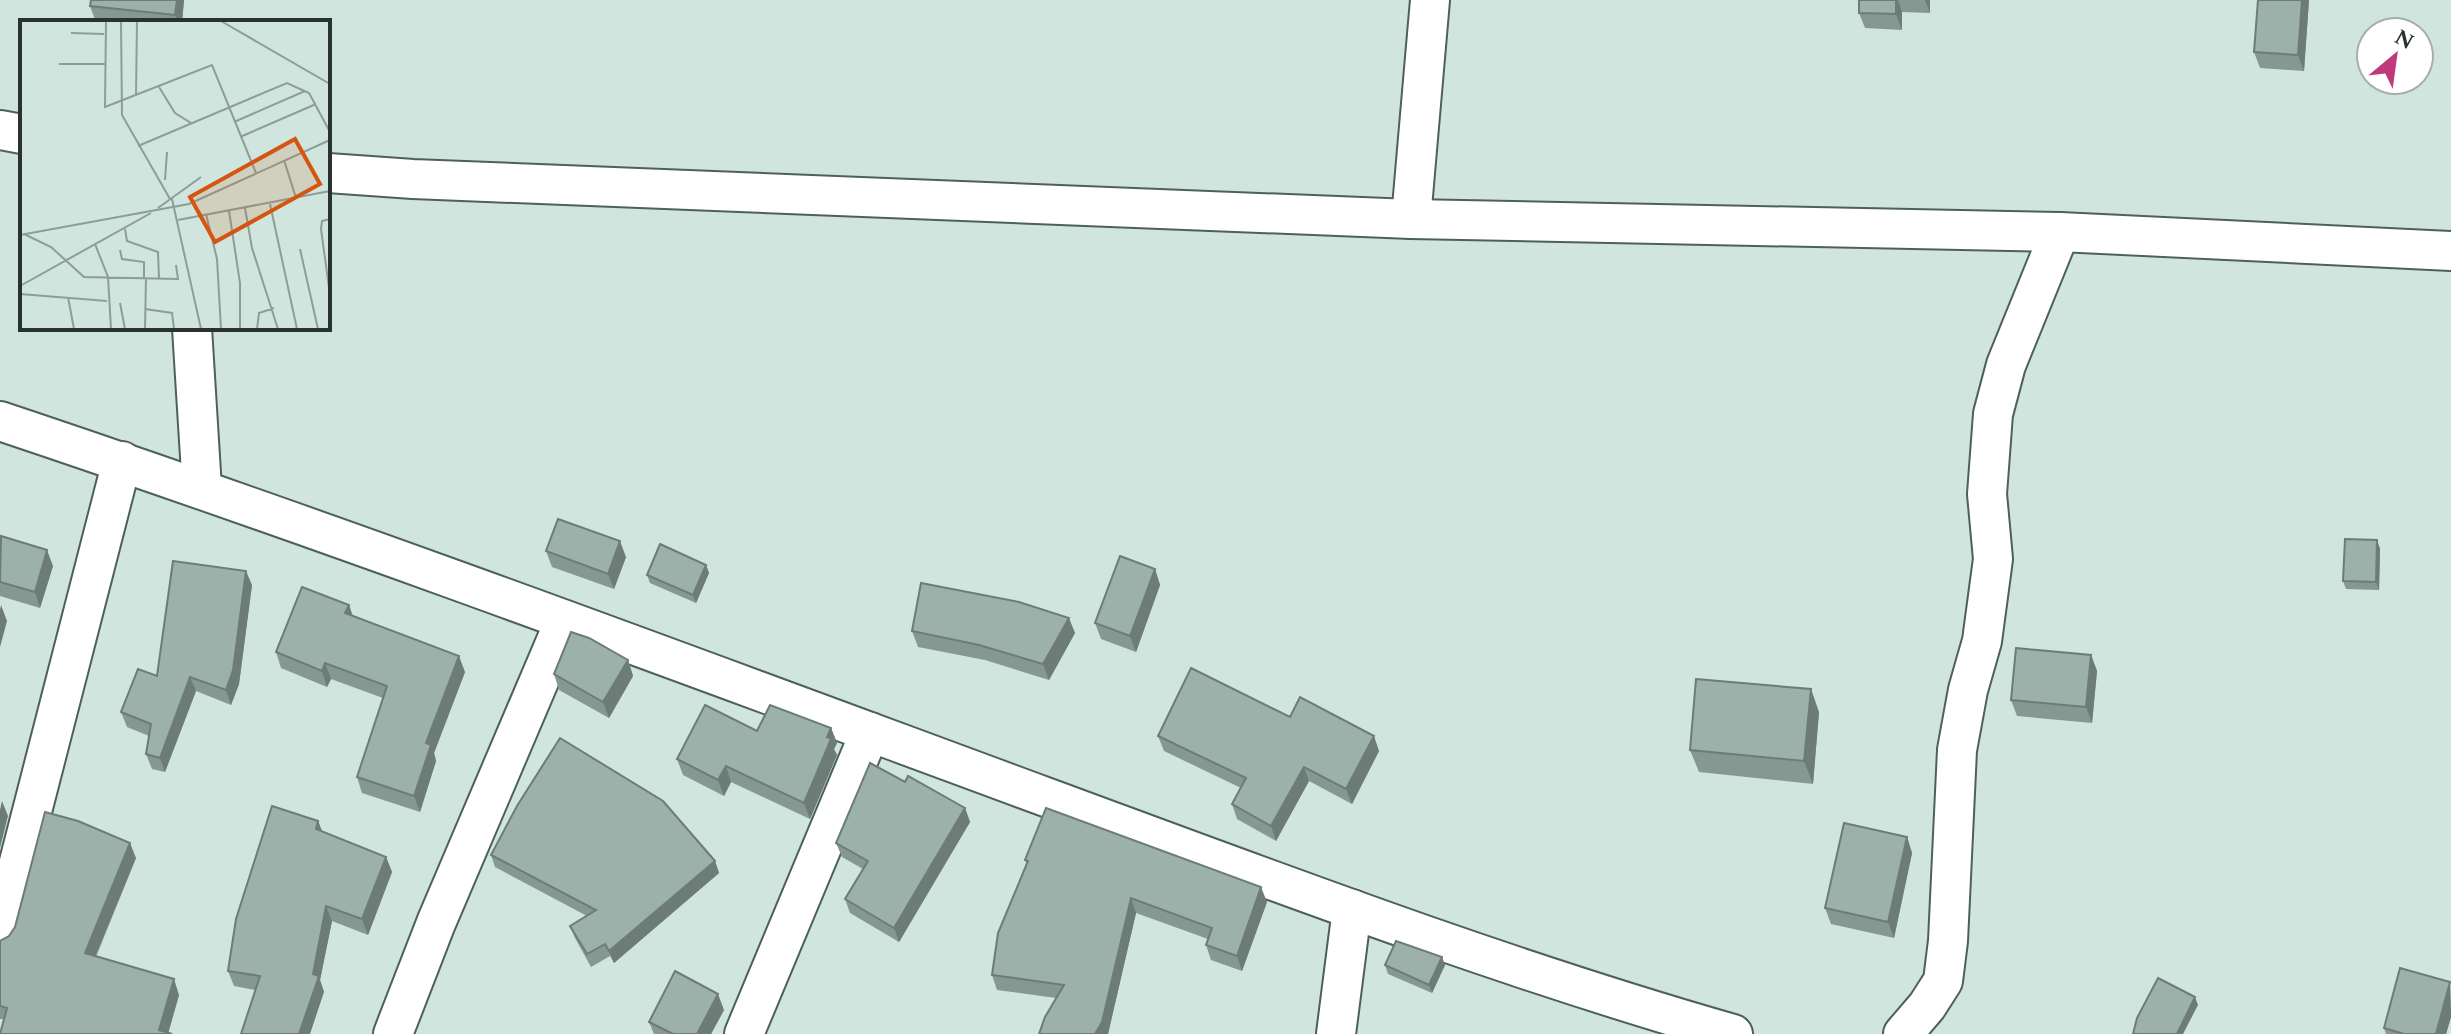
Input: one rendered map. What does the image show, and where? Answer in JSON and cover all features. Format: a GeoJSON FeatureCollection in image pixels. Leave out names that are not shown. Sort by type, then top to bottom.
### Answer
{"type":"FeatureCollection","features":[{"type":"Feature","properties":{"kind":"street"},"geometry":{"type":"LineString","coordinates":[[1411,219],[1430,0]]}},
{"type":"Feature","properties":{"kind":"street"},"geometry":{"type":"LineString","coordinates":[[0,130],[20,134]]}},
{"type":"Feature","properties":{"kind":"street"},"geometry":{"type":"LineString","coordinates":[[330,173],[1411,219],[2060,232],[2451,251]]}},
{"type":"Feature","properties":{"kind":"street"},"geometry":{"type":"LineString","coordinates":[[1903,1034],[1943,981],[1948,941],[1957,750],[1968,690],[1982,641],[1993,559],[1987,494],[1993,414],[2006,365],[2060,232]]}},
{"type":"Feature","properties":{"kind":"street"},"geometry":{"type":"LineString","coordinates":[[192,330],[202,489]]}},
{"type":"Feature","properties":{"kind":"street"},"geometry":{"type":"LineString","coordinates":[[0,421],[330,533],[1352,909],[1661,1013],[1733,1034]]}},
{"type":"Feature","properties":{"kind":"street"},"geometry":{"type":"LineString","coordinates":[[0,936],[122,461]]}},
{"type":"Feature","properties":{"kind":"street"},"geometry":{"type":"LineString","coordinates":[[393,1034],[436,923],[565,620]]}},
{"type":"Feature","properties":{"kind":"street"},"geometry":{"type":"LineString","coordinates":[[744,1034],[870,732]]}},
{"type":"Feature","properties":{"kind":"street"},"geometry":{"type":"LineString","coordinates":[[1336,1034],[1352,909]]}},
{"type":"Feature","properties":{"kind":"building"},"geometry":{"type":"Polygon","coordinates":[[[91,0],[177,0],[175,15],[90,6],[91,0]]]}},
{"type":"Feature","properties":{"kind":"building"},"geometry":{"type":"Polygon","coordinates":[[[1859,0],[1896,0],[1896,14],[1859,13],[1859,0]]]}},
{"type":"Feature","properties":{"kind":"building"},"geometry":{"type":"Polygon","coordinates":[[[2258,0],[2302,0],[2298,55],[2254,52],[2258,0]]]}},
{"type":"Feature","properties":{"kind":"building"},"geometry":{"type":"Polygon","coordinates":[[[558,519],[620,541],[608,574],[546,551],[558,519]]]}},
{"type":"Feature","properties":{"kind":"building"},"geometry":{"type":"Polygon","coordinates":[[[1,536],[47,550],[35,592],[0,582],[1,536]]]}},
{"type":"Feature","properties":{"kind":"building"},"geometry":{"type":"Polygon","coordinates":[[[2345,539],[2377,540],[2376,582],[2343,581],[2345,539]]]}},
{"type":"Feature","properties":{"kind":"building"},"geometry":{"type":"Polygon","coordinates":[[[660,544],[706,565],[693,595],[647,575],[660,544]]]}},
{"type":"Feature","properties":{"kind":"building"},"geometry":{"type":"Polygon","coordinates":[[[1120,556],[1155,569],[1130,636],[1095,623],[1120,556]]]}},
{"type":"Feature","properties":{"kind":"building"},"geometry":{"type":"Polygon","coordinates":[[[173,561],[246,571],[233,670],[226,690],[190,677],[160,758],[146,754],[151,724],[121,712],[138,669],[157,676],[173,561]]]}},
{"type":"Feature","properties":{"kind":"building"},"geometry":{"type":"Polygon","coordinates":[[[921,583],[1019,602],[1069,618],[1043,664],[979,645],[912,631],[921,583]]]}},
{"type":"Feature","properties":{"kind":"building"},"geometry":{"type":"Polygon","coordinates":[[[302,587],[349,605],[345,613],[459,656],[426,743],[431,745],[414,796],[357,777],[387,686],[325,663],[322,671],[276,652],[302,587]]]}},
{"type":"Feature","properties":{"kind":"building"},"geometry":{"type":"Polygon","coordinates":[[[571,632],[589,638],[628,660],[603,702],[554,674],[571,632]]]}},
{"type":"Feature","properties":{"kind":"building"},"geometry":{"type":"Polygon","coordinates":[[[2016,648],[2091,655],[2086,707],[2011,700],[2016,648]]]}},
{"type":"Feature","properties":{"kind":"building"},"geometry":{"type":"Polygon","coordinates":[[[1191,668],[1290,717],[1300,697],[1374,736],[1346,789],[1304,767],[1271,826],[1232,804],[1246,778],[1158,736],[1191,668]]]}},
{"type":"Feature","properties":{"kind":"building"},"geometry":{"type":"Polygon","coordinates":[[[1696,679],[1811,689],[1804,761],[1690,750],[1696,679]]]}},
{"type":"Feature","properties":{"kind":"building"},"geometry":{"type":"Polygon","coordinates":[[[705,705],[757,731],[770,705],[831,728],[827,737],[831,739],[804,803],[726,766],[718,780],[677,759],[705,705]]]}},
{"type":"Feature","properties":{"kind":"building"},"geometry":{"type":"Polygon","coordinates":[[[560,738],[663,801],[715,861],[609,951],[605,944],[587,954],[570,926],[596,910],[491,855],[517,806],[560,738]]]}},
{"type":"Feature","properties":{"kind":"building"},"geometry":{"type":"Polygon","coordinates":[[[870,763],[905,782],[908,776],[965,808],[894,928],[845,899],[868,861],[836,843],[870,763]]]}},
{"type":"Feature","properties":{"kind":"building"},"geometry":{"type":"Polygon","coordinates":[[[272,806],[318,821],[316,829],[386,857],[362,919],[326,906],[313,974],[319,976],[299,1034],[241,1034],[260,976],[228,971],[236,919],[272,806]]]}},
{"type":"Feature","properties":{"kind":"building"},"geometry":{"type":"Polygon","coordinates":[[[1046,808],[1261,887],[1237,956],[1206,945],[1212,928],[1131,898],[1102,1022],[1095,1034],[1039,1034],[1064,985],[992,975],[998,933],[1046,808]]]}},
{"type":"Feature","properties":{"kind":"building"},"geometry":{"type":"Polygon","coordinates":[[[45,812],[78,821],[130,843],[85,953],[174,979],[159,1030],[172,1034],[0,1034],[7,1008],[0,1006],[0,941],[9,936],[15,927],[45,812]]]}},
{"type":"Feature","properties":{"kind":"building"},"geometry":{"type":"Polygon","coordinates":[[[1844,823],[1907,837],[1888,922],[1825,908],[1844,823]]]}},
{"type":"Feature","properties":{"kind":"building"},"geometry":{"type":"Polygon","coordinates":[[[1396,941],[1442,957],[1429,985],[1385,965],[1396,941]]]}},
{"type":"Feature","properties":{"kind":"building"},"geometry":{"type":"Polygon","coordinates":[[[2400,968],[2450,982],[2436,1034],[2404,1034],[2384,1028],[2400,968]]]}},
{"type":"Feature","properties":{"kind":"building"},"geometry":{"type":"Polygon","coordinates":[[[675,971],[718,994],[697,1034],[673,1034],[649,1022],[675,971]]]}},
{"type":"Feature","properties":{"kind":"building"},"geometry":{"type":"Polygon","coordinates":[[[2158,978],[2195,997],[2177,1034],[2133,1034],[2137,1018],[2158,978]]]}}]}
